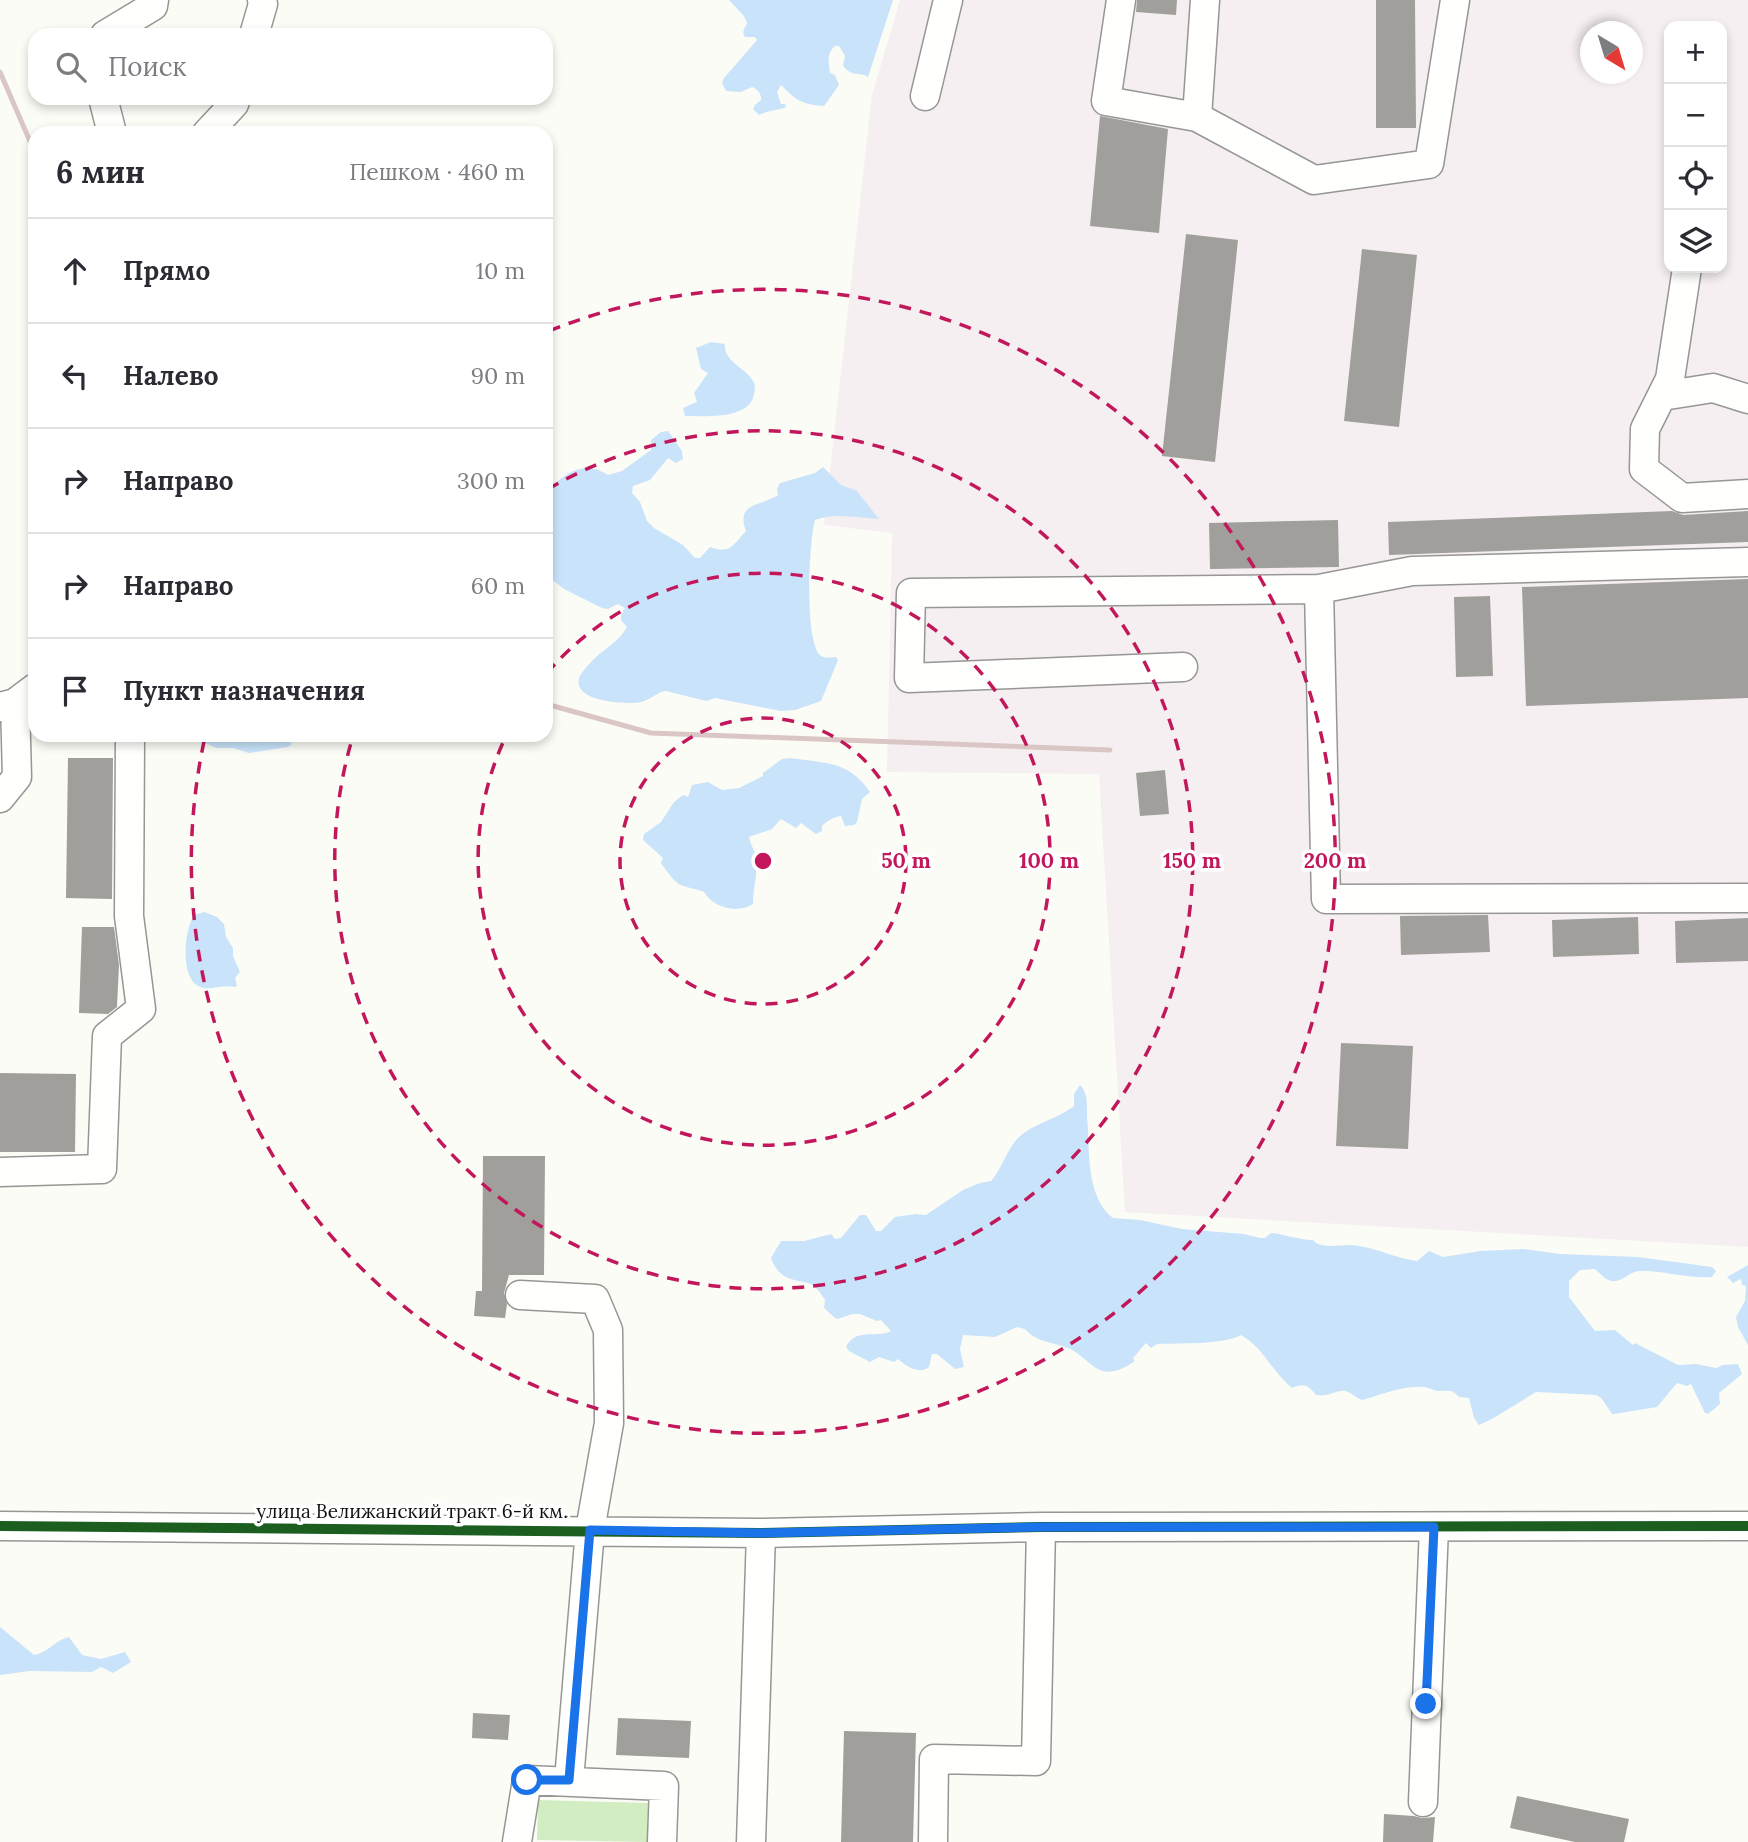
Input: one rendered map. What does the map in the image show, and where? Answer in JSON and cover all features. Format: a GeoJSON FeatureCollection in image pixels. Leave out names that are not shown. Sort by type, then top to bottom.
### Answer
{"type":"FeatureCollection","features":[{"type":"Feature","properties":{"kind":"street"},"geometry":{"type":"LineString","coordinates":[[117,28],[153,6],[154,0]]}},
{"type":"Feature","properties":{"kind":"street"},"geometry":{"type":"LineString","coordinates":[[256,28],[263,4],[261,0]]}},
{"type":"Feature","properties":{"kind":"street"},"geometry":{"type":"LineString","coordinates":[[925,96],[948,0]]}},
{"type":"Feature","properties":{"kind":"street"},"geometry":{"type":"LineString","coordinates":[[1121,0],[1106,101],[1197,117],[1314,180],[1429,164],[1455,0]]}},
{"type":"Feature","properties":{"kind":"street"},"geometry":{"type":"LineString","coordinates":[[1197,117],[1205,0]]}},
{"type":"Feature","properties":{"kind":"street"},"geometry":{"type":"LineString","coordinates":[[105,105],[110,126]]}},
{"type":"Feature","properties":{"kind":"street"},"geometry":{"type":"LineString","coordinates":[[214,126],[233,105]]}},
{"type":"Feature","properties":{"kind":"street"},"geometry":{"type":"LineString","coordinates":[[1687,273],[1670,379],[1645,429],[1644,469],[1682,498],[1748,495]]}},
{"type":"Feature","properties":{"kind":"street"},"geometry":{"type":"LineString","coordinates":[[1662,396],[1713,388],[1748,399]]}},
{"type":"Feature","properties":{"kind":"street"},"geometry":{"type":"LineString","coordinates":[[1183,667],[909,678],[911,593],[1319,589],[1412,571],[1748,562]]}},
{"type":"Feature","properties":{"kind":"street"},"geometry":{"type":"LineString","coordinates":[[1319,589],[1326,899],[1748,898]]}},
{"type":"Feature","properties":{"kind":"street"},"geometry":{"type":"LineString","coordinates":[[0,799],[16,777],[17,699]]}},
{"type":"Feature","properties":{"kind":"street"},"geometry":{"type":"LineString","coordinates":[[0,1172],[102,1169],[107,1035],[141,1009],[129,916],[130,742]]}},
{"type":"Feature","properties":{"kind":"street"},"geometry":{"type":"LineString","coordinates":[[520,1295],[595,1299],[608,1330],[610,1423],[590,1530],[569,1780]]}},
{"type":"Feature","properties":{"kind":"street","name":"улица Велижанский тракт 6-й км."},"geometry":{"type":"LineString","coordinates":[[0,1526],[761,1533],[1041,1527],[1748,1526]]}},
{"type":"Feature","properties":{"kind":"street"},"geometry":{"type":"LineString","coordinates":[[933,1842],[934,1759],[1036,1761],[1041,1527]]}},
{"type":"Feature","properties":{"kind":"street"},"geometry":{"type":"LineString","coordinates":[[1423,1802],[1434,1527]]}},
{"type":"Feature","properties":{"kind":"street"},"geometry":{"type":"LineString","coordinates":[[751,1842],[761,1533]]}},
{"type":"Feature","properties":{"kind":"street"},"geometry":{"type":"LineString","coordinates":[[517,1842],[527,1780],[664,1786],[662,1842]]}},
{"type":"Feature","properties":{"kind":"shaded area"},"geometry":{"type":"Polygon","coordinates":[[[900,0],[1748,0],[1748,1247],[1125,1212],[1099,774],[887,772],[892,533],[824,525],[872,95],[900,0]]]}},
{"type":"Feature","properties":{"kind":"green space"},"geometry":{"type":"Polygon","coordinates":[[[538,1800],[648,1803],[647,1842],[537,1840],[538,1800]]]}},
{"type":"Feature","properties":{"kind":"water"},"geometry":{"type":"Polygon","coordinates":[[[729,0],[893,0],[868,77],[847,70],[843,66],[845,56],[839,46],[835,46],[829,55],[829,65],[830,73],[835,75],[839,85],[824,106],[800,101],[781,85],[777,92],[781,104],[786,107],[759,115],[753,109],[761,100],[757,90],[752,87],[741,92],[726,91],[722,83],[757,40],[755,37],[745,37],[743,32],[747,23],[744,16],[729,0]]]}},
{"type":"Feature","properties":{"kind":"water"},"geometry":{"type":"Polygon","coordinates":[[[711,342],[725,344],[728,356],[754,383],[754,394],[751,402],[736,412],[715,416],[685,416],[683,408],[697,402],[694,393],[708,373],[701,369],[696,348],[711,342]]]}},
{"type":"Feature","properties":{"kind":"water"},"geometry":{"type":"Polygon","coordinates":[[[668,431],[682,451],[683,459],[676,463],[668,458],[650,480],[633,486],[632,493],[640,502],[647,521],[683,545],[695,558],[700,558],[710,547],[723,550],[731,547],[746,531],[744,515],[747,510],[778,495],[780,483],[815,473],[823,467],[841,485],[857,491],[879,519],[838,516],[815,520],[810,568],[812,630],[820,655],[836,657],[838,660],[821,701],[795,710],[781,711],[715,698],[706,701],[666,691],[641,702],[624,703],[592,697],[579,686],[579,678],[585,669],[620,637],[627,627],[621,620],[625,608],[618,604],[608,609],[602,608],[553,580],[553,485],[578,469],[592,468],[608,475],[622,471],[651,450],[651,440],[661,432],[668,431]]]}},
{"type":"Feature","properties":{"kind":"water"},"geometry":{"type":"Polygon","coordinates":[[[203,742],[292,744],[288,747],[249,753],[233,748],[216,748],[203,742]]]}},
{"type":"Feature","properties":{"kind":"water"},"geometry":{"type":"Polygon","coordinates":[[[791,758],[845,769],[854,774],[870,792],[862,799],[854,825],[845,826],[839,816],[822,826],[822,831],[816,834],[801,823],[796,828],[781,819],[772,829],[749,837],[756,864],[753,904],[740,909],[726,908],[708,898],[704,892],[679,884],[661,863],[663,858],[643,840],[644,834],[661,822],[674,802],[683,795],[688,797],[692,785],[708,782],[722,790],[739,788],[763,776],[763,773],[782,759],[791,758]]]}},
{"type":"Feature","properties":{"kind":"water"},"geometry":{"type":"Polygon","coordinates":[[[204,912],[217,917],[224,924],[226,937],[233,948],[233,956],[240,972],[235,978],[235,987],[202,988],[192,981],[188,973],[188,931],[194,915],[204,912]]]}},
{"type":"Feature","properties":{"kind":"water"},"geometry":{"type":"Polygon","coordinates":[[[1080,1085],[1086,1099],[1093,1185],[1104,1209],[1113,1218],[1260,1238],[1271,1233],[1313,1240],[1325,1246],[1360,1246],[1417,1261],[1429,1251],[1443,1257],[1480,1251],[1524,1249],[1560,1254],[1638,1257],[1712,1267],[1716,1271],[1712,1277],[1639,1271],[1613,1281],[1595,1269],[1580,1270],[1569,1281],[1569,1297],[1595,1331],[1615,1330],[1633,1345],[1635,1343],[1678,1365],[1696,1364],[1716,1368],[1738,1364],[1742,1374],[1719,1393],[1720,1404],[1708,1414],[1705,1413],[1691,1384],[1687,1386],[1677,1383],[1657,1407],[1614,1414],[1597,1395],[1536,1392],[1479,1425],[1474,1418],[1469,1398],[1459,1397],[1450,1391],[1408,1387],[1362,1400],[1346,1391],[1316,1395],[1306,1386],[1292,1388],[1255,1346],[1241,1335],[1212,1342],[1157,1344],[1151,1348],[1146,1343],[1133,1358],[1135,1361],[1107,1372],[1094,1367],[1070,1349],[1041,1340],[1017,1327],[995,1337],[963,1335],[960,1349],[964,1367],[955,1369],[937,1354],[932,1354],[929,1367],[917,1370],[898,1359],[894,1362],[879,1357],[870,1362],[849,1351],[846,1347],[855,1337],[891,1331],[881,1320],[860,1314],[835,1318],[824,1308],[825,1300],[816,1288],[786,1277],[774,1265],[771,1258],[781,1241],[804,1241],[831,1234],[835,1239],[841,1238],[860,1215],[866,1215],[876,1231],[881,1231],[895,1217],[926,1215],[963,1190],[991,1181],[1017,1139],[1030,1129],[1074,1106],[1074,1094],[1080,1085]]]}},
{"type":"Feature","properties":{"kind":"water"},"geometry":{"type":"Polygon","coordinates":[[[1748,1265],[1748,1345],[1738,1327],[1736,1317],[1745,1301],[1746,1286],[1742,1285],[1741,1279],[1733,1283],[1727,1277],[1748,1265]]]}},
{"type":"Feature","properties":{"kind":"water"},"geometry":{"type":"Polygon","coordinates":[[[0,1627],[34,1655],[69,1637],[82,1655],[101,1659],[125,1652],[131,1662],[113,1673],[101,1667],[92,1672],[30,1671],[0,1675],[0,1627]]]}},
{"type":"Feature","properties":{"kind":"building"},"geometry":{"type":"Polygon","coordinates":[[[1137,0],[1177,0],[1176,15],[1136,12],[1137,0]]]}},
{"type":"Feature","properties":{"kind":"building"},"geometry":{"type":"Polygon","coordinates":[[[1376,0],[1415,0],[1416,128],[1376,128],[1376,0]]]}},
{"type":"Feature","properties":{"kind":"building"},"geometry":{"type":"Polygon","coordinates":[[[1100,116],[1168,129],[1159,233],[1090,226],[1100,116]]]}},
{"type":"Feature","properties":{"kind":"building"},"geometry":{"type":"Polygon","coordinates":[[[1186,234],[1238,240],[1215,462],[1162,456],[1186,234]]]}},
{"type":"Feature","properties":{"kind":"building"},"geometry":{"type":"Polygon","coordinates":[[[1362,249],[1417,255],[1399,427],[1344,421],[1362,249]]]}},
{"type":"Feature","properties":{"kind":"building"},"geometry":{"type":"Polygon","coordinates":[[[1672,511],[1683,515],[1748,511],[1748,542],[1389,555],[1388,522],[1672,511]]]}},
{"type":"Feature","properties":{"kind":"building"},"geometry":{"type":"Polygon","coordinates":[[[1338,520],[1339,567],[1210,569],[1209,523],[1338,520]]]}},
{"type":"Feature","properties":{"kind":"building"},"geometry":{"type":"Polygon","coordinates":[[[1748,579],[1748,698],[1526,706],[1522,587],[1748,579]]]}},
{"type":"Feature","properties":{"kind":"building"},"geometry":{"type":"Polygon","coordinates":[[[1490,596],[1493,676],[1456,677],[1454,597],[1490,596]]]}},
{"type":"Feature","properties":{"kind":"building"},"geometry":{"type":"Polygon","coordinates":[[[68,758],[113,758],[112,899],[66,898],[68,758]]]}},
{"type":"Feature","properties":{"kind":"building"},"geometry":{"type":"Polygon","coordinates":[[[1165,770],[1169,814],[1140,816],[1136,773],[1165,770]]]}},
{"type":"Feature","properties":{"kind":"building"},"geometry":{"type":"Polygon","coordinates":[[[1488,915],[1490,952],[1401,955],[1400,916],[1488,915]]]}},
{"type":"Feature","properties":{"kind":"building"},"geometry":{"type":"Polygon","coordinates":[[[1638,917],[1639,954],[1553,957],[1552,920],[1638,917]]]}},
{"type":"Feature","properties":{"kind":"building"},"geometry":{"type":"Polygon","coordinates":[[[1748,918],[1748,961],[1676,963],[1675,921],[1748,918]]]}},
{"type":"Feature","properties":{"kind":"building"},"geometry":{"type":"Polygon","coordinates":[[[82,927],[114,927],[119,965],[117,1007],[108,1014],[79,1013],[82,927]]]}},
{"type":"Feature","properties":{"kind":"building"},"geometry":{"type":"Polygon","coordinates":[[[1341,1043],[1413,1046],[1408,1149],[1336,1146],[1341,1043]]]}},
{"type":"Feature","properties":{"kind":"building"},"geometry":{"type":"Polygon","coordinates":[[[0,1073],[76,1074],[75,1152],[0,1152],[0,1073]]]}},
{"type":"Feature","properties":{"kind":"building"},"geometry":{"type":"Polygon","coordinates":[[[483,1156],[545,1156],[544,1275],[509,1275],[504,1293],[507,1304],[505,1318],[474,1316],[476,1291],[482,1291],[483,1156]]]}},
{"type":"Feature","properties":{"kind":"building"},"geometry":{"type":"Polygon","coordinates":[[[473,1713],[510,1715],[508,1740],[472,1738],[473,1713]]]}},
{"type":"Feature","properties":{"kind":"building"},"geometry":{"type":"Polygon","coordinates":[[[618,1718],[691,1721],[689,1758],[616,1755],[618,1718]]]}},
{"type":"Feature","properties":{"kind":"building"},"geometry":{"type":"Polygon","coordinates":[[[844,1731],[916,1733],[913,1842],[841,1842],[844,1731]]]}},
{"type":"Feature","properties":{"kind":"building"},"geometry":{"type":"Polygon","coordinates":[[[1517,1796],[1629,1819],[1624,1842],[1575,1842],[1510,1828],[1517,1796]]]}},
{"type":"Feature","properties":{"kind":"building"},"geometry":{"type":"Polygon","coordinates":[[[1384,1814],[1435,1817],[1433,1842],[1383,1842],[1384,1814]]]}},
{"type":"Feature","properties":{"kind":"railway"},"geometry":{"type":"LineString","coordinates":[[0,72],[28,137]]}},
{"type":"Feature","properties":{"kind":"railway"},"geometry":{"type":"LineString","coordinates":[[553,706],[651,733],[1110,750]]}},
{"type":"Feature","properties":{"kind":"cycle path"},"geometry":{"type":"LineString","coordinates":[[0,1526],[761,1533],[1041,1527],[1748,1526]]}},
{"type":"Feature","properties":{"kind":"route"},"geometry":{"type":"LineString","coordinates":[[527,1780],[569,1780],[590,1530],[761,1533],[1041,1527],[1434,1527],[1426,1704]]}}]}
